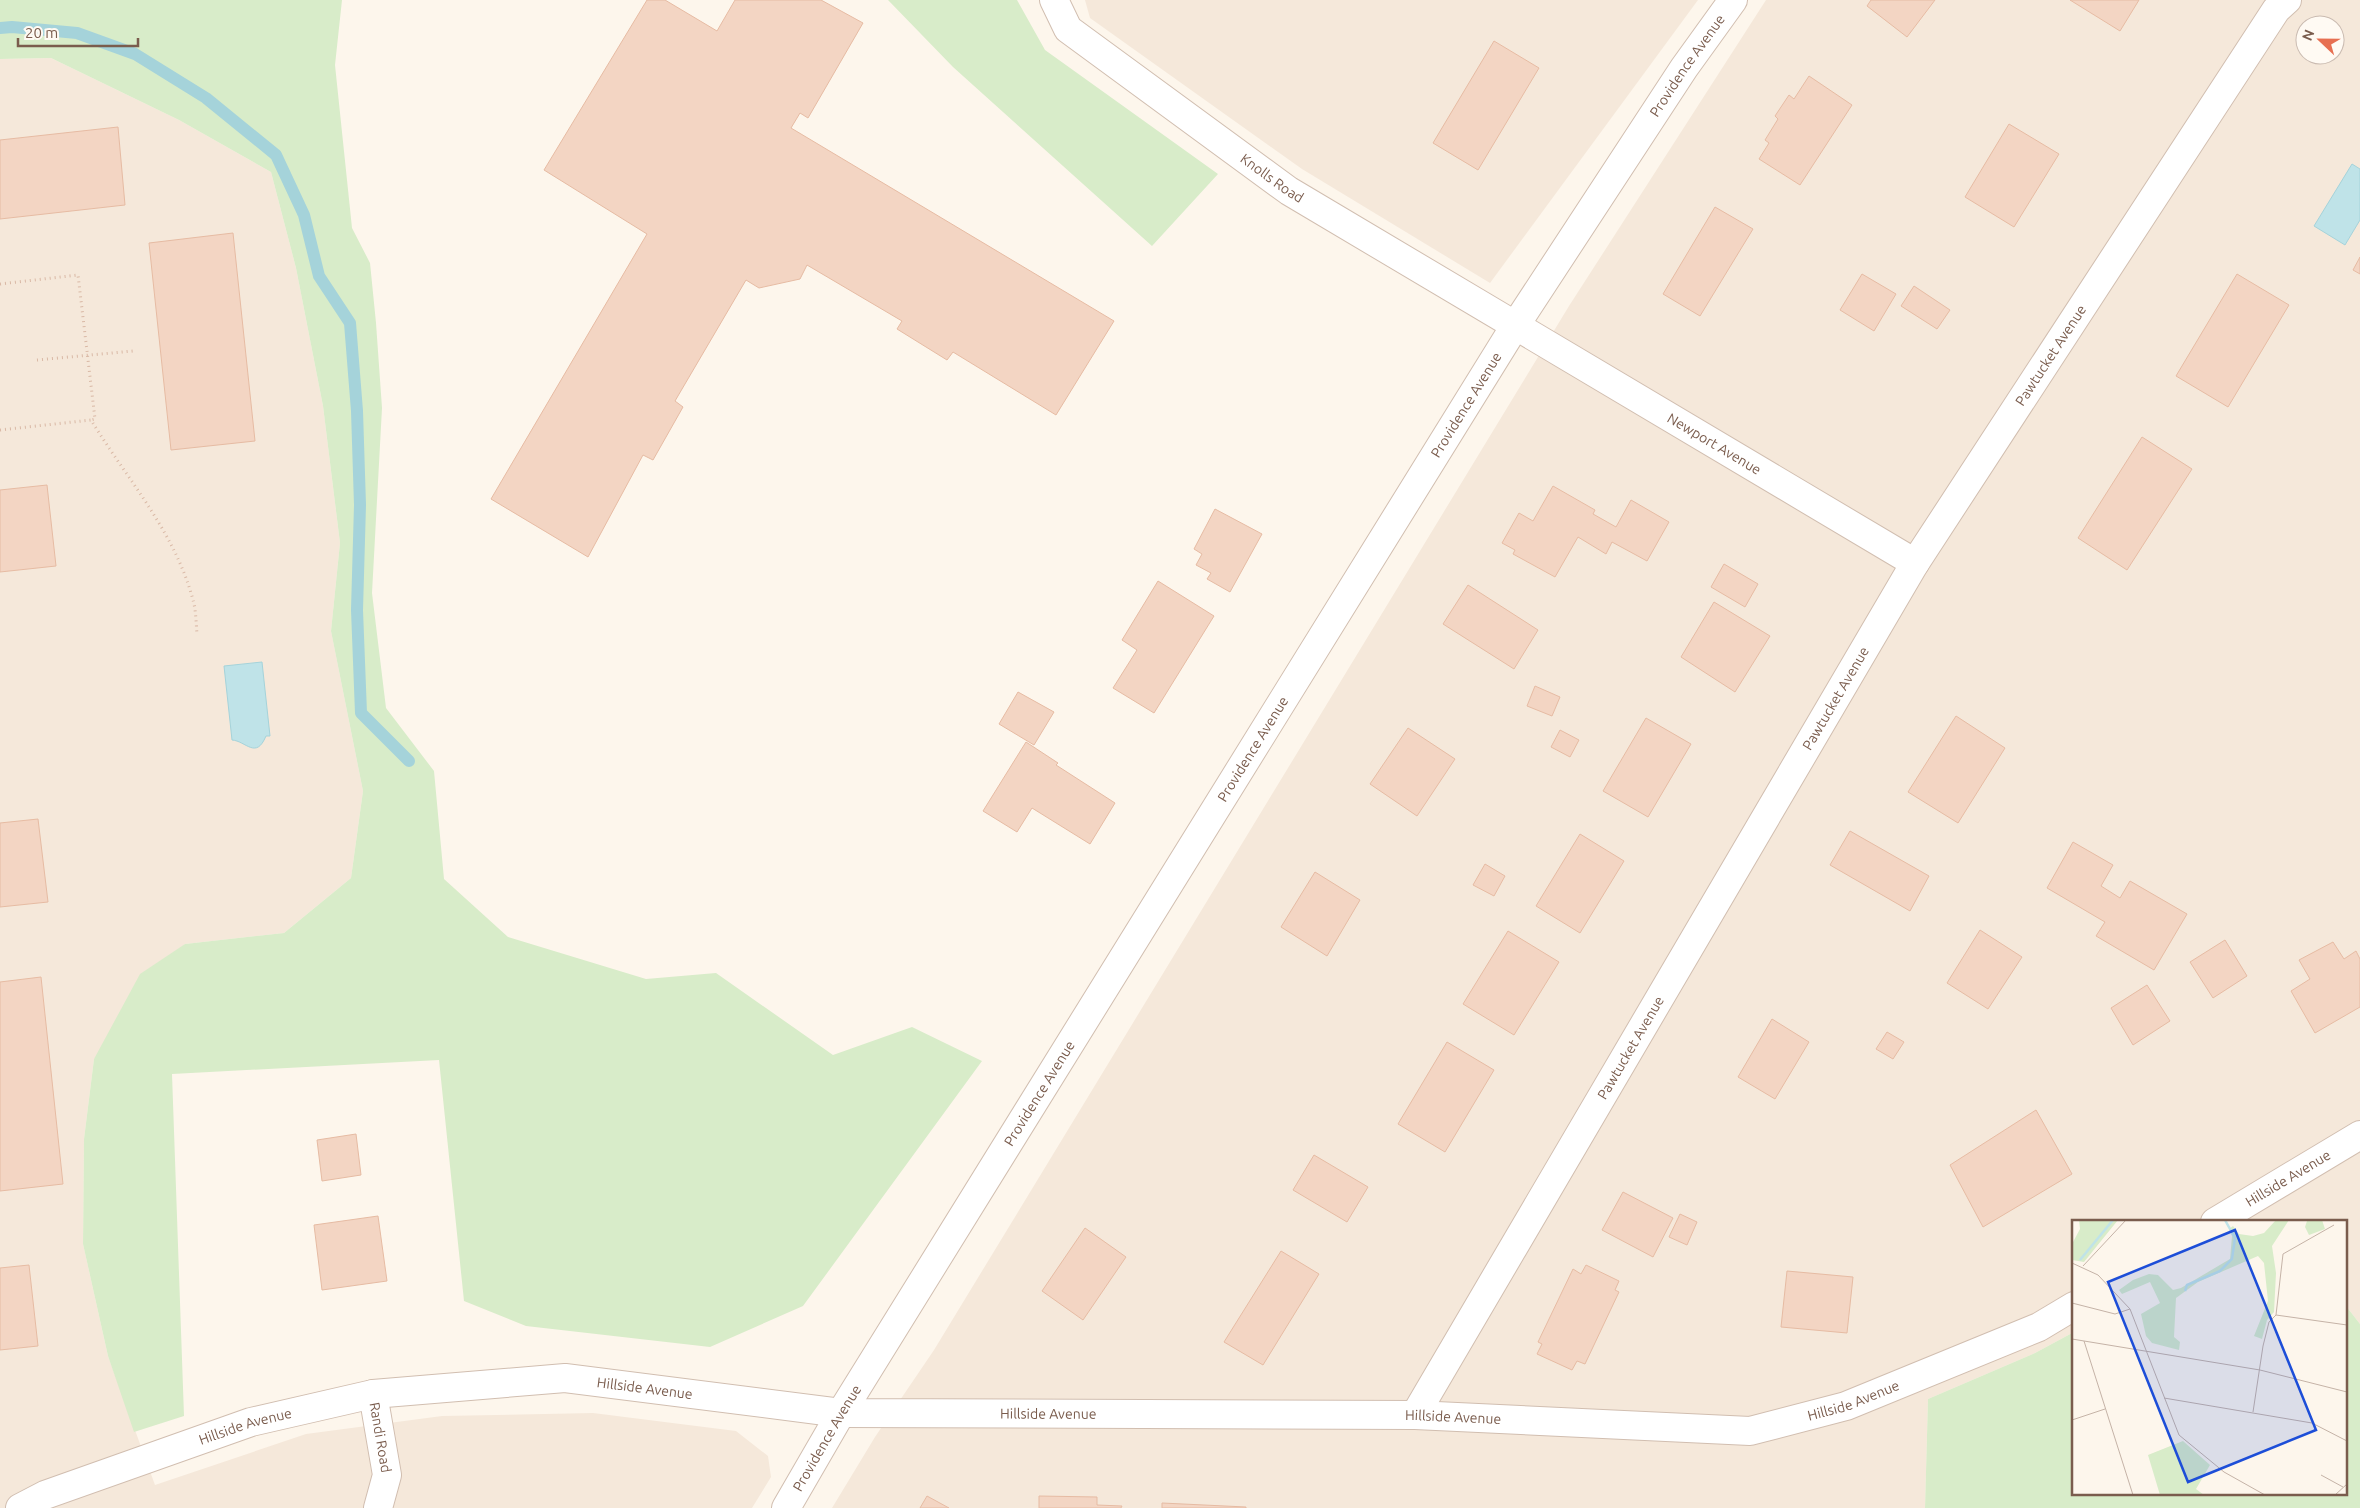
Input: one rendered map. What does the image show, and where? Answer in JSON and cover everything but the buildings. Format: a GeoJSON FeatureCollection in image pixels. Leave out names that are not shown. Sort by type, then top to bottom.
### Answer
{"type":"FeatureCollection","features":[{"type":"Feature","properties":{"kind":"street","name":"Knolls Road"},"geometry":{"type":"LineString","coordinates":[[1054,0],[1068,29],[1289,191],[1514,326]]}},
{"type":"Feature","properties":{"kind":"street","name":"Providence Avenue"},"geometry":{"type":"LineString","coordinates":[[786,1508],[841,1413],[1514,326],[1684,68],[1734,0]]}},
{"type":"Feature","properties":{"kind":"street","name":"Pawtucket Avenue"},"geometry":{"type":"LineString","coordinates":[[1415,1415],[1915,564],[2276,10],[2288,0]]}},
{"type":"Feature","properties":{"kind":"street","name":"Newport Avenue"},"geometry":{"type":"LineString","coordinates":[[1514,326],[1915,564]]}},
{"type":"Feature","properties":{"kind":"street","name":"Hillside Avenue"},"geometry":{"type":"LineString","coordinates":[[2218,1220],[2360,1135]]}},
{"type":"Feature","properties":{"kind":"street","name":"Hillside Avenue"},"geometry":{"type":"LineString","coordinates":[[20,1508],[45,1495],[251,1422],[373,1394],[565,1378],[841,1413],[1415,1415],[1750,1431],[1846,1406],[2039,1327],[2072,1307]]}},
{"type":"Feature","properties":{"kind":"street","name":"Randi Road"},"geometry":{"type":"LineString","coordinates":[[373,1394],[387,1475],[378,1508]]}},
{"type":"Feature","properties":{"kind":"path"},"geometry":{"type":"LineString","coordinates":[[0,284],[78,275],[94,419],[0,430]]}},
{"type":"Feature","properties":{"kind":"path"},"geometry":{"type":"LineString","coordinates":[[37,360],[133,351]]}},
{"type":"Feature","properties":{"kind":"path"},"geometry":{"type":"LineString","coordinates":[[91,420],[156,516],[185,574],[194,601],[197,634]]}},
{"type":"Feature","properties":{"kind":"shaded area"},"geometry":{"type":"Polygon","coordinates":[[[1085,0],[1698,0],[1490,283],[1302,169],[1090,18],[1085,0]]]}},
{"type":"Feature","properties":{"kind":"shaded area"},"geometry":{"type":"Polygon","coordinates":[[[1766,0],[2360,0],[2360,1324],[2348,1309],[2348,1220],[2072,1220],[2072,1333],[2035,1353],[1928,1399],[1925,1508],[832,1508],[875,1437],[934,1350],[1569,306],[1766,0]]]}},
{"type":"Feature","properties":{"kind":"shaded area"},"geometry":{"type":"Polygon","coordinates":[[[51,58],[179,120],[271,172],[296,268],[323,406],[340,543],[331,631],[363,791],[351,878],[284,933],[185,944],[94,1059],[84,1139],[83,1244],[108,1356],[155,1485],[306,1434],[442,1416],[593,1413],[736,1431],[768,1456],[771,1477],[752,1508],[0,1508],[0,59],[51,58]]]}},
{"type":"Feature","properties":{"kind":"green space"},"geometry":{"type":"Polygon","coordinates":[[[0,0],[342,0],[335,65],[352,228],[370,263],[382,408],[372,593],[386,708],[434,771],[444,879],[508,937],[646,979],[716,973],[833,1055],[912,1027],[982,1061],[803,1306],[710,1347],[526,1326],[464,1301],[439,1060],[172,1074],[184,1416],[134,1432],[108,1356],[83,1244],[84,1139],[94,1059],[140,974],[185,944],[284,933],[351,878],[363,791],[331,631],[340,543],[323,406],[296,268],[271,172],[179,120],[51,58],[0,59],[0,0]]]}},
{"type":"Feature","properties":{"kind":"green space"},"geometry":{"type":"Polygon","coordinates":[[[888,0],[1017,0],[1045,50],[1218,174],[1152,246],[953,67],[888,0]]]}},
{"type":"Feature","properties":{"kind":"green space"},"geometry":{"type":"Polygon","coordinates":[[[2348,1309],[2360,1324],[2360,1508],[1925,1508],[1928,1399],[2035,1353],[2072,1333],[2072,1496],[2348,1496],[2348,1309]]]}},
{"type":"Feature","properties":{"kind":"water"},"geometry":{"type":"Polygon","coordinates":[[[2352,164],[2360,169],[2360,220],[2345,245],[2314,226],[2352,164]]]}},
{"type":"Feature","properties":{"kind":"water"},"geometry":{"type":"Polygon","coordinates":[[[262,662],[270,736],[266,736],[262,743],[255,748],[232,740],[224,666],[262,662]]]}},
{"type":"Feature","properties":{"kind":"waterway"},"geometry":{"type":"LineString","coordinates":[[0,28],[12,27],[77,33],[135,54],[206,98],[276,155],[304,215],[319,276],[350,323],[357,411],[360,505],[357,610],[361,713],[409,761]]}}]}
